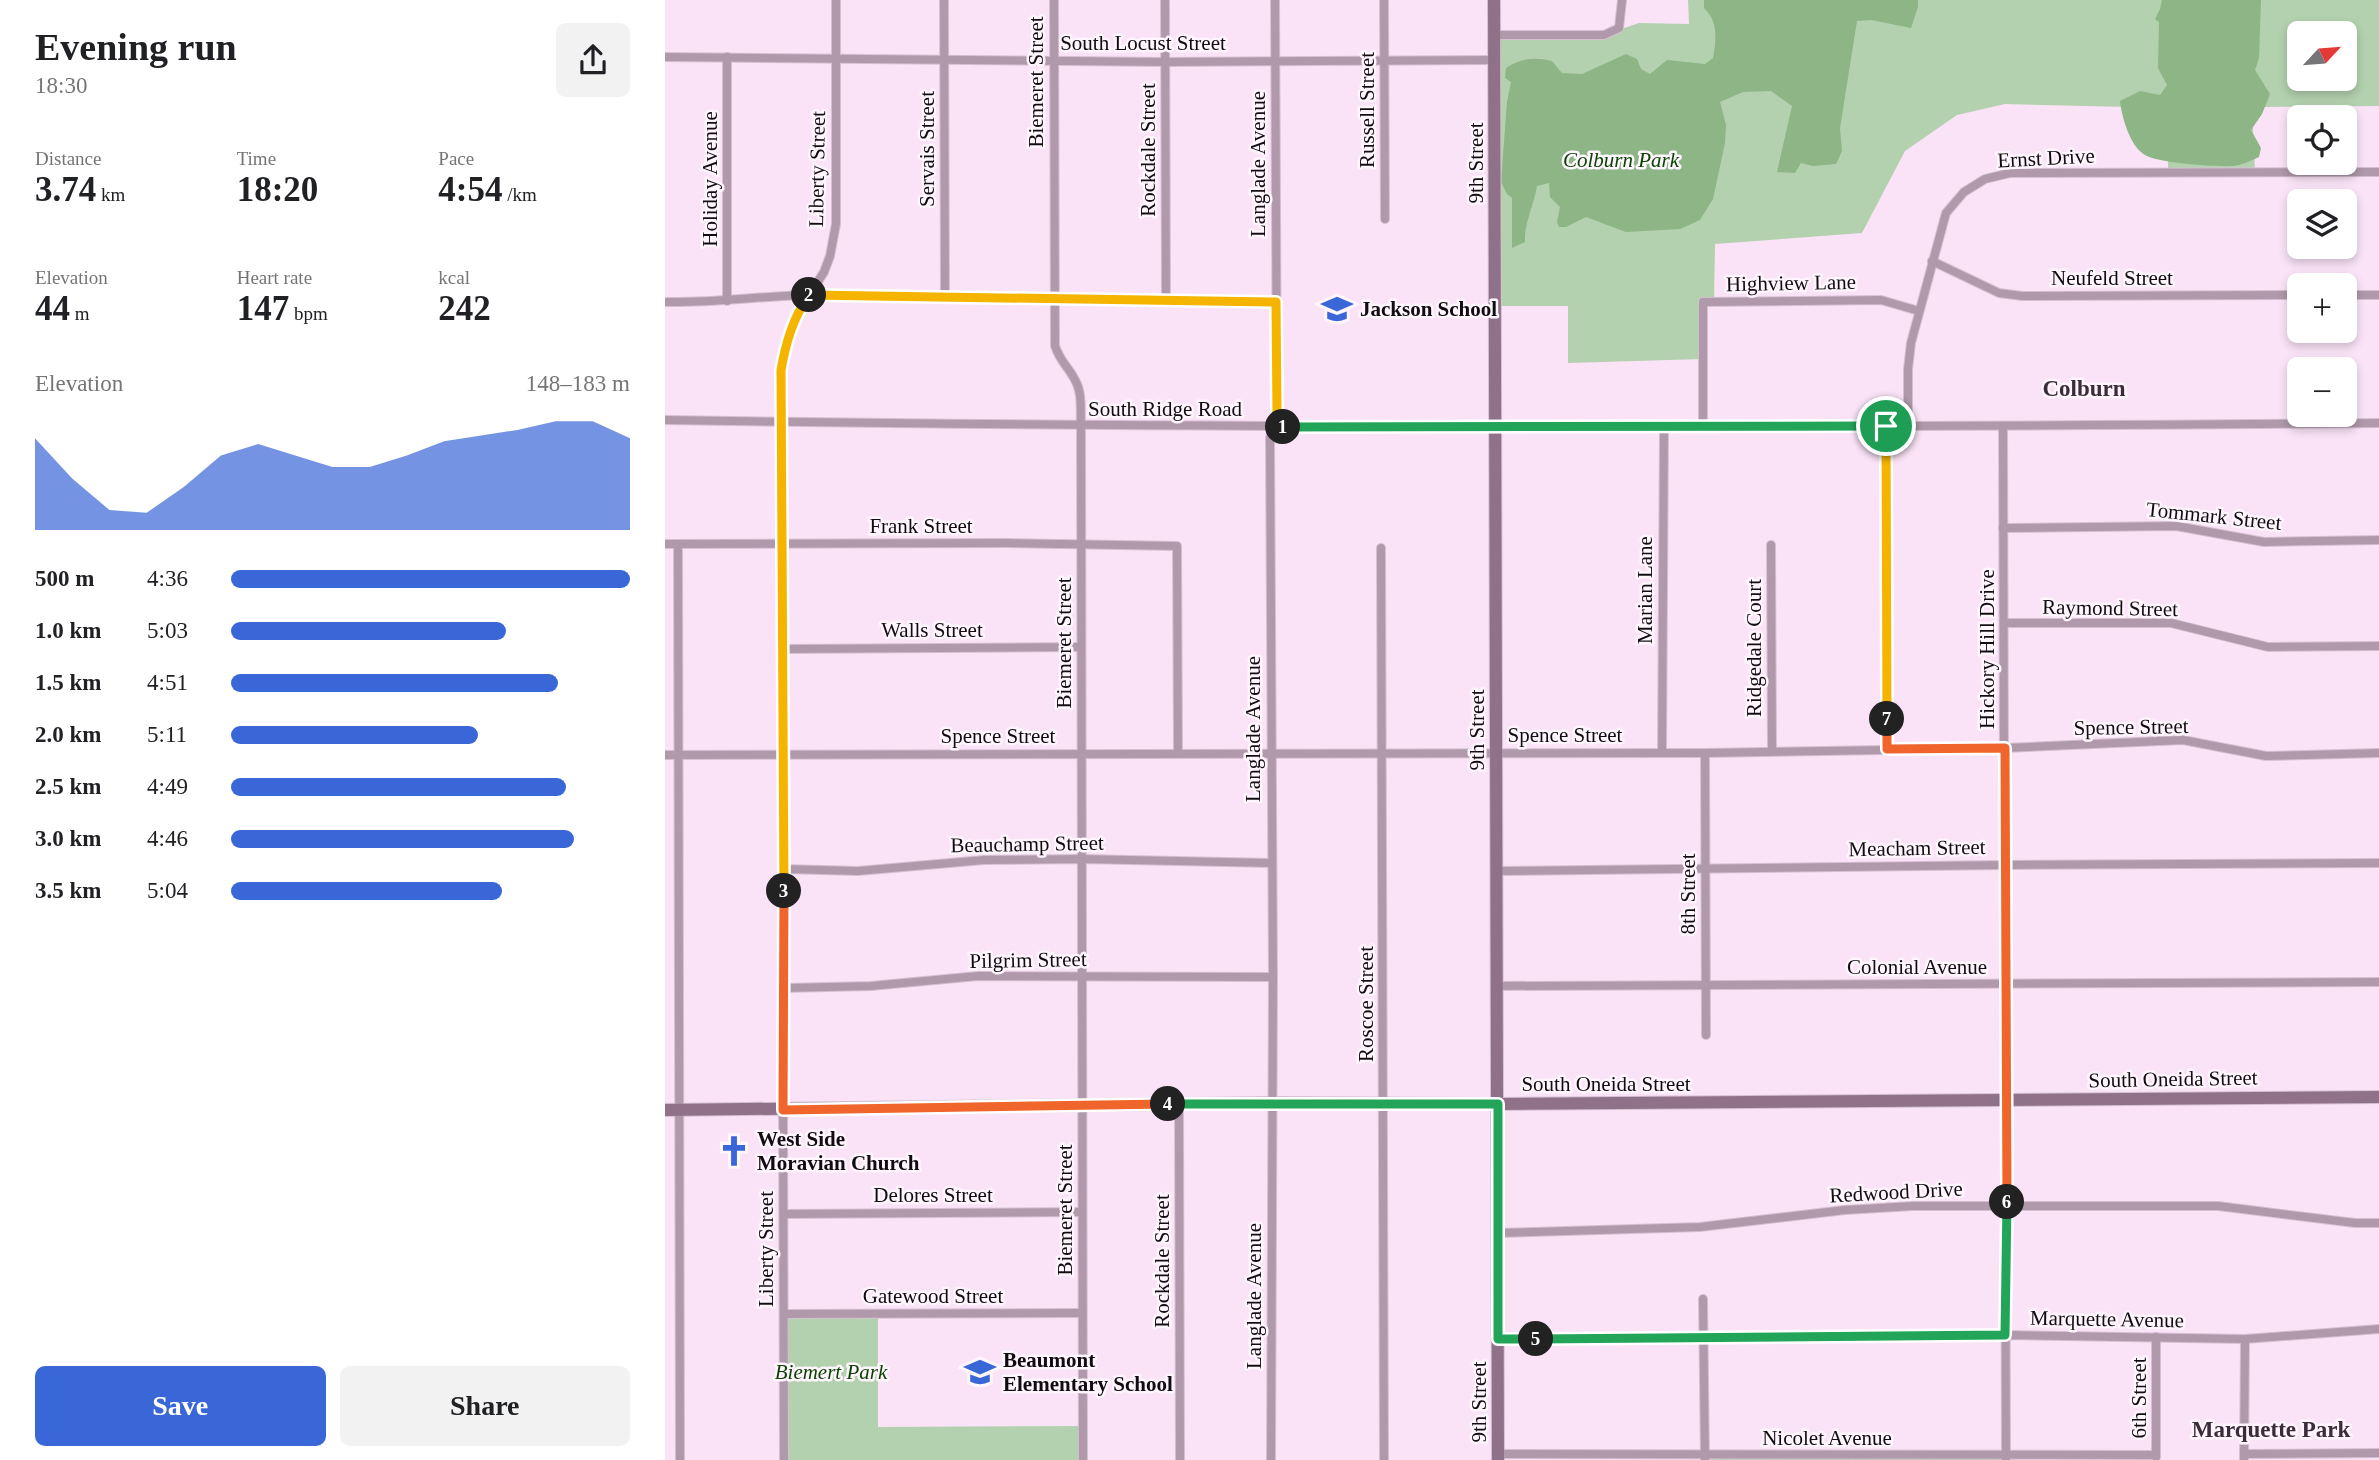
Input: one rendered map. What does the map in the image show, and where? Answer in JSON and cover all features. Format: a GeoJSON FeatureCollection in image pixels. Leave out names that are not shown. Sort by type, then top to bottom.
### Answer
{"type":"FeatureCollection","features":[{"type":"Feature","properties":{"kind":"street","name":"Liberty Street"},"geometry":{"type":"LineString","coordinates":[[784,1460],[785,988],[781,370],[787,337],[799,311],[824,272],[836,225],[836,0]]}},
{"type":"Feature","properties":{"kind":"street","name":"Servais Street"},"geometry":{"type":"LineString","coordinates":[[944,0],[945,297]]}},
{"type":"Feature","properties":{"kind":"street","name":"Biemeret Street"},"geometry":{"type":"LineString","coordinates":[[1053,0],[1055,346],[1060,360],[1075,379],[1080,391],[1081,426],[1083,1460]]}},
{"type":"Feature","properties":{"kind":"street","name":"Rockdale Street"},"geometry":{"type":"LineString","coordinates":[[1165,0],[1166,300]]}},
{"type":"Feature","properties":{"kind":"street","name":"Langlade Avenue"},"geometry":{"type":"LineString","coordinates":[[1271,1460],[1273,977],[1270,438],[1277,414],[1275,0]]}},
{"type":"Feature","properties":{"kind":"street","name":"Russell Street"},"geometry":{"type":"LineString","coordinates":[[1384,0],[1385,219]]}},
{"type":"Feature","properties":{"kind":"street","name":"9th Street"},"geometry":{"type":"LineString","coordinates":[[1495,0],[1498,1457]]}},
{"type":"Feature","properties":{"kind":"street"},"geometry":{"type":"LineString","coordinates":[[1495,36],[1604,35],[1619,28],[1622,0]]}},
{"type":"Feature","properties":{"kind":"street","name":"South Locust Street"},"geometry":{"type":"LineString","coordinates":[[665,57],[1165,62],[1495,60]]}},
{"type":"Feature","properties":{"kind":"street","name":"Holiday Avenue"},"geometry":{"type":"LineString","coordinates":[[727,57],[727,301]]}},
{"type":"Feature","properties":{"kind":"street","name":"Ernst Drive"},"geometry":{"type":"LineString","coordinates":[[1908,426],[1911,343],[1946,213],[1964,192],[1985,179],[2010,173],[2379,172]]}},
{"type":"Feature","properties":{"kind":"street","name":"Neufeld Street"},"geometry":{"type":"LineString","coordinates":[[1932,261],[1999,293],[2022,296],[2287,295]]}},
{"type":"Feature","properties":{"kind":"street"},"geometry":{"type":"LineString","coordinates":[[665,302],[809,295],[1276,302]]}},
{"type":"Feature","properties":{"kind":"street"},"geometry":{"type":"LineString","coordinates":[[2357,295],[2379,295]]}},
{"type":"Feature","properties":{"kind":"street","name":"Highview Lane"},"geometry":{"type":"LineString","coordinates":[[1703,427],[1703,302],[1881,300],[1919,311]]}},
{"type":"Feature","properties":{"kind":"street","name":"South Ridge Road"},"geometry":{"type":"LineString","coordinates":[[665,420],[1496,428],[2379,423]]}},
{"type":"Feature","properties":{"kind":"street"},"geometry":{"type":"LineString","coordinates":[[1886,426],[1887,749]]}},
{"type":"Feature","properties":{"kind":"street","name":"Hickory Hill Drive"},"geometry":{"type":"LineString","coordinates":[[2003,426],[2006,1458]]}},
{"type":"Feature","properties":{"kind":"street","name":"Marian Lane"},"geometry":{"type":"LineString","coordinates":[[1662,753],[1664,427]]}},
{"type":"Feature","properties":{"kind":"street","name":"Tommark Street"},"geometry":{"type":"LineString","coordinates":[[2003,528],[2176,526],[2264,542],[2379,540]]}},
{"type":"Feature","properties":{"kind":"street","name":"Frank Street"},"geometry":{"type":"LineString","coordinates":[[665,544],[1177,546],[1178,753]]}},
{"type":"Feature","properties":{"kind":"street"},"geometry":{"type":"LineString","coordinates":[[678,544],[680,1460]]}},
{"type":"Feature","properties":{"kind":"street","name":"Ridgedale Court"},"geometry":{"type":"LineString","coordinates":[[1771,545],[1772,751]]}},
{"type":"Feature","properties":{"kind":"street","name":"Roscoe Street"},"geometry":{"type":"LineString","coordinates":[[1381,548],[1384,1460]]}},
{"type":"Feature","properties":{"kind":"street","name":"Raymond Street"},"geometry":{"type":"LineString","coordinates":[[2005,623],[2171,623],[2268,647],[2379,646]]}},
{"type":"Feature","properties":{"kind":"street","name":"Walls Street"},"geometry":{"type":"LineString","coordinates":[[783,649],[1081,647]]}},
{"type":"Feature","properties":{"kind":"street","name":"Spence Street"},"geometry":{"type":"LineString","coordinates":[[665,755],[1705,753],[2005,748],[2183,740],[2266,756],[2379,752]]}},
{"type":"Feature","properties":{"kind":"street","name":"8th Street"},"geometry":{"type":"LineString","coordinates":[[1705,753],[1706,1035]]}},
{"type":"Feature","properties":{"kind":"street","name":"Beauchamp Street"},"geometry":{"type":"LineString","coordinates":[[784,869],[858,871],[983,860],[1271,863]]}},
{"type":"Feature","properties":{"kind":"street","name":"Meacham Street"},"geometry":{"type":"LineString","coordinates":[[1497,871],[2379,863]]}},
{"type":"Feature","properties":{"kind":"street","name":"Pilgrim Street"},"geometry":{"type":"LineString","coordinates":[[785,988],[871,986],[978,976],[1273,977]]}},
{"type":"Feature","properties":{"kind":"street","name":"Colonial Avenue"},"geometry":{"type":"LineString","coordinates":[[1497,986],[2379,982]]}},
{"type":"Feature","properties":{"kind":"street","name":"South Oneida Street"},"geometry":{"type":"LineString","coordinates":[[665,1110],[1272,1103],[1498,1104],[2379,1097]]}},
{"type":"Feature","properties":{"kind":"street","name":"Rockdale Street"},"geometry":{"type":"LineString","coordinates":[[1179,1104],[1180,1460]]}},
{"type":"Feature","properties":{"kind":"street","name":"Redwood Drive"},"geometry":{"type":"LineString","coordinates":[[1498,1233],[1700,1227],[1845,1210],[1913,1206],[2218,1206],[2355,1223],[2379,1223]]}},
{"type":"Feature","properties":{"kind":"street","name":"Delores Street"},"geometry":{"type":"LineString","coordinates":[[784,1214],[1082,1212]]}},
{"type":"Feature","properties":{"kind":"street"},"geometry":{"type":"LineString","coordinates":[[1703,1299],[1705,1458]]}},
{"type":"Feature","properties":{"kind":"street","name":"Gatewood Street"},"geometry":{"type":"LineString","coordinates":[[784,1314],[1083,1313]]}},
{"type":"Feature","properties":{"kind":"street","name":"Marquette Avenue"},"geometry":{"type":"LineString","coordinates":[[1498,1339],[2005,1335],[2245,1339],[2379,1329]]}},
{"type":"Feature","properties":{"kind":"street","name":"6th Street"},"geometry":{"type":"LineString","coordinates":[[2156,1337],[2156,1457]]}},
{"type":"Feature","properties":{"kind":"street"},"geometry":{"type":"LineString","coordinates":[[2245,1339],[2244,1457],[2379,1453]]}},
{"type":"Feature","properties":{"kind":"street","name":"Nicolet Avenue"},"geometry":{"type":"LineString","coordinates":[[1498,1457],[2156,1457]]}},
{"type":"Feature","properties":{"kind":"green space","name":"Colburn Park"},"geometry":{"type":"Polygon","coordinates":[[[1688,0],[2379,0],[2379,106],[2252,107],[2255,172],[2168,172],[2169,108],[2005,104],[1957,115],[1905,151],[1862,233],[1715,244],[1714,302],[1703,302],[1703,359],[1568,363],[1568,306],[1495,306],[1495,35],[1604,35],[1639,23],[1689,24],[1688,0]]]}},
{"type":"Feature","properties":{"kind":"green space"},"geometry":{"type":"Polygon","coordinates":[[[1704,0],[1918,0],[1918,7],[1911,28],[1871,20],[1857,21],[1840,128],[1842,151],[1836,164],[1813,166],[1801,163],[1795,173],[1777,172],[1792,106],[1771,91],[1743,92],[1720,102],[1726,125],[1725,143],[1713,199],[1700,220],[1680,229],[1626,232],[1586,217],[1566,227],[1559,227],[1557,222],[1560,207],[1550,197],[1549,183],[1537,186],[1525,242],[1512,248],[1512,198],[1501,182],[1511,82],[1505,78],[1506,68],[1523,60],[1539,59],[1552,61],[1562,73],[1582,74],[1626,54],[1637,59],[1641,69],[1650,74],[1667,60],[1705,64],[1713,58],[1715,38],[1714,25],[1704,8],[1704,0]]]}},
{"type":"Feature","properties":{"kind":"green space"},"geometry":{"type":"Polygon","coordinates":[[[2162,0],[2261,0],[2259,58],[2255,70],[2270,94],[2262,114],[2251,130],[2261,148],[2259,157],[2233,166],[2187,164],[2152,158],[2135,145],[2125,123],[2120,101],[2140,91],[2160,95],[2167,85],[2158,68],[2159,22],[2155,19],[2162,0]]]}},
{"type":"Feature","properties":{"kind":"green space","name":"Biemert Park"},"geometry":{"type":"Polygon","coordinates":[[[784,1314],[878,1314],[878,1427],[1083,1426],[1083,1460],[784,1460],[784,1314]]]}},
{"type":"Feature","properties":{"kind":"green space"},"geometry":{"type":"Polygon","coordinates":[[[1705,1455],[2006,1456],[2006,1460],[1705,1460],[1705,1455]]]}},
{"type":"Feature","properties":{"kind":"place","name":"Jackson School"},"geometry":{"type":"Point","coordinates":[1337,309]}},
{"type":"Feature","properties":{"kind":"place","name":"West Side Moravian Church"},"geometry":{"type":"Point","coordinates":[734,1151]}},
{"type":"Feature","properties":{"kind":"place","name":"Beaumont Elementary School"},"geometry":{"type":"Point","coordinates":[980,1372]}},
{"type":"Feature","properties":{"kind":"district","name":"Colburn"},"geometry":{"type":"Point","coordinates":[2084,388]}},
{"type":"Feature","properties":{"kind":"district","name":"Marquette Park"},"geometry":{"type":"Point","coordinates":[2271,1429]}},
{"type":"Feature","properties":{"kind":"route"},"geometry":{"type":"LineString","coordinates":[[809,295],[1276,302],[1277,414],[1273,427],[1886,426],[1887,749],[2005,748],[2005,1335],[1498,1339],[1498,1104],[1272,1103],[783,1110],[785,988],[781,370],[787,337],[809,295]]}}]}
